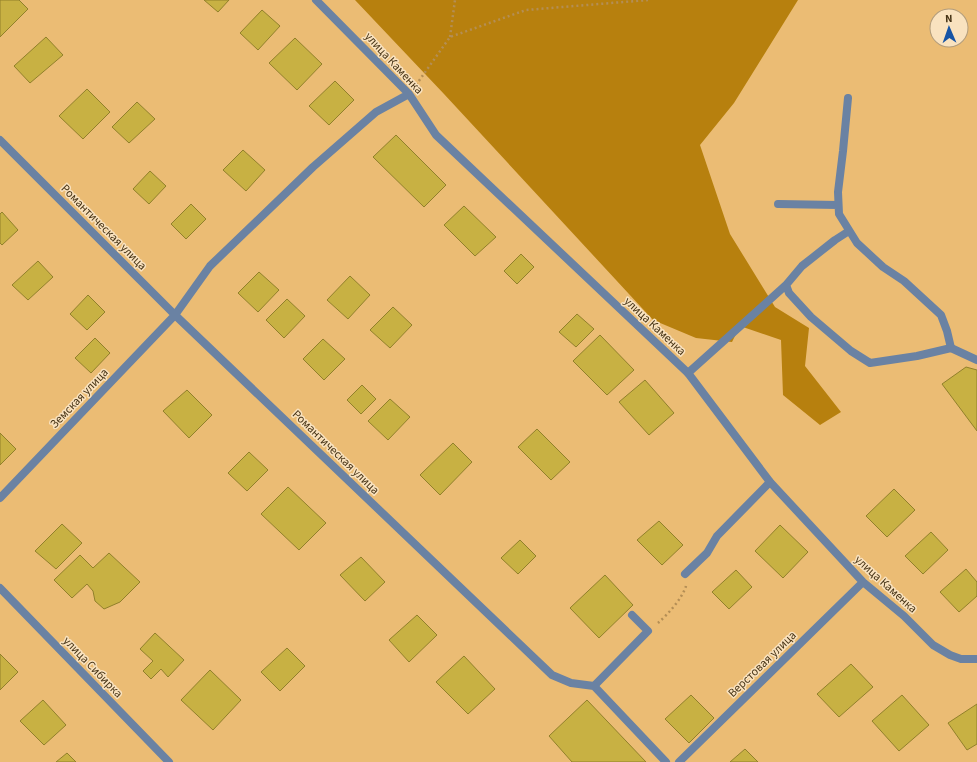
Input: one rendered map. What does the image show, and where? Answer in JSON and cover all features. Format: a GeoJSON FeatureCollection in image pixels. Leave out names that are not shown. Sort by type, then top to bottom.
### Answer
{"type":"FeatureCollection","features":[{"type":"Feature","properties":{"kind":"street","name":"улица Каменка"},"geometry":{"type":"LineString","coordinates":[[316,0],[409,94],[436,136],[688,373],[770,482],[863,582],[904,616],[933,644],[950,655],[961,659],[977,659]]}},
{"type":"Feature","properties":{"kind":"street","name":"Земская улица"},"geometry":{"type":"LineString","coordinates":[[0,498],[175,315],[210,266],[313,167],[376,112],[409,94]]}},
{"type":"Feature","properties":{"kind":"street"},"geometry":{"type":"LineString","coordinates":[[848,98],[838,192],[839,214],[857,243],[878,262],[904,281],[940,315],[947,331],[951,348]]}},
{"type":"Feature","properties":{"kind":"street","name":"Романтическая улица"},"geometry":{"type":"LineString","coordinates":[[0,140],[175,315],[552,675],[571,683],[594,686]]}},
{"type":"Feature","properties":{"kind":"street"},"geometry":{"type":"LineString","coordinates":[[778,204],[838,205]]}},
{"type":"Feature","properties":{"kind":"street"},"geometry":{"type":"LineString","coordinates":[[688,373],[786,285],[802,266],[849,231]]}},
{"type":"Feature","properties":{"kind":"street"},"geometry":{"type":"LineString","coordinates":[[786,285],[789,294],[811,318],[851,351],[870,363],[917,356],[951,348],[977,360]]}},
{"type":"Feature","properties":{"kind":"street"},"geometry":{"type":"LineString","coordinates":[[685,574],[707,553],[717,536],[770,482]]}},
{"type":"Feature","properties":{"kind":"street","name":"Верстовая улица"},"geometry":{"type":"LineString","coordinates":[[679,762],[863,582]]}},
{"type":"Feature","properties":{"kind":"street","name":"улица Сибирка"},"geometry":{"type":"LineString","coordinates":[[0,588],[169,762]]}},
{"type":"Feature","properties":{"kind":"street"},"geometry":{"type":"LineString","coordinates":[[632,616],[648,631],[594,686],[666,762]]}},
{"type":"Feature","properties":{"kind":"path"},"geometry":{"type":"LineString","coordinates":[[409,94],[450,37],[455,0]]}},
{"type":"Feature","properties":{"kind":"path"},"geometry":{"type":"LineString","coordinates":[[450,37],[526,10],[648,0]]}},
{"type":"Feature","properties":{"kind":"path"},"geometry":{"type":"LineString","coordinates":[[648,631],[660,621],[684,591],[687,583],[685,574]]}},
{"type":"Feature","properties":{"kind":"shaded area"},"geometry":{"type":"Polygon","coordinates":[[[355,0],[798,0],[734,103],[700,145],[730,234],[775,307],[809,328],[805,366],[841,412],[820,425],[783,395],[781,340],[740,326],[732,342],[696,338],[653,320],[355,0]]]}},
{"type":"Feature","properties":{"kind":"building"},"geometry":{"type":"Polygon","coordinates":[[[0,0],[19,0],[28,9],[0,37],[0,0]]]}},
{"type":"Feature","properties":{"kind":"building"},"geometry":{"type":"Polygon","coordinates":[[[204,0],[229,0],[218,12],[204,0]]]}},
{"type":"Feature","properties":{"kind":"building"},"geometry":{"type":"Polygon","coordinates":[[[262,10],[280,26],[258,50],[240,33],[262,10]]]}},
{"type":"Feature","properties":{"kind":"building"},"geometry":{"type":"Polygon","coordinates":[[[46,37],[63,55],[30,83],[14,66],[46,37]]]}},
{"type":"Feature","properties":{"kind":"building"},"geometry":{"type":"Polygon","coordinates":[[[295,38],[322,64],[297,90],[269,63],[295,38]]]}},
{"type":"Feature","properties":{"kind":"building"},"geometry":{"type":"Polygon","coordinates":[[[335,81],[354,100],[329,125],[309,106],[335,81]]]}},
{"type":"Feature","properties":{"kind":"building"},"geometry":{"type":"Polygon","coordinates":[[[87,89],[110,112],[83,139],[59,116],[87,89]]]}},
{"type":"Feature","properties":{"kind":"building"},"geometry":{"type":"Polygon","coordinates":[[[137,102],[155,119],[129,143],[112,127],[137,102]]]}},
{"type":"Feature","properties":{"kind":"building"},"geometry":{"type":"Polygon","coordinates":[[[396,135],[446,185],[424,207],[373,157],[396,135]]]}},
{"type":"Feature","properties":{"kind":"building"},"geometry":{"type":"Polygon","coordinates":[[[243,150],[265,170],[246,191],[223,170],[243,150]]]}},
{"type":"Feature","properties":{"kind":"building"},"geometry":{"type":"Polygon","coordinates":[[[150,171],[166,186],[149,204],[133,189],[150,171]]]}},
{"type":"Feature","properties":{"kind":"building"},"geometry":{"type":"Polygon","coordinates":[[[191,204],[206,219],[186,239],[171,224],[191,204]]]}},
{"type":"Feature","properties":{"kind":"building"},"geometry":{"type":"Polygon","coordinates":[[[464,206],[496,237],[475,256],[444,225],[464,206]]]}},
{"type":"Feature","properties":{"kind":"building"},"geometry":{"type":"Polygon","coordinates":[[[2,212],[18,230],[2,245],[0,243],[0,214],[2,212]]]}},
{"type":"Feature","properties":{"kind":"building"},"geometry":{"type":"Polygon","coordinates":[[[521,254],[534,267],[517,284],[504,271],[521,254]]]}},
{"type":"Feature","properties":{"kind":"building"},"geometry":{"type":"Polygon","coordinates":[[[38,261],[53,277],[28,300],[12,285],[38,261]]]}},
{"type":"Feature","properties":{"kind":"building"},"geometry":{"type":"Polygon","coordinates":[[[259,272],[279,290],[258,312],[238,293],[259,272]]]}},
{"type":"Feature","properties":{"kind":"building"},"geometry":{"type":"Polygon","coordinates":[[[350,276],[370,295],[348,319],[327,300],[350,276]]]}},
{"type":"Feature","properties":{"kind":"building"},"geometry":{"type":"Polygon","coordinates":[[[88,295],[105,312],[87,330],[70,314],[88,295]]]}},
{"type":"Feature","properties":{"kind":"building"},"geometry":{"type":"Polygon","coordinates":[[[287,299],[305,316],[284,338],[266,320],[287,299]]]}},
{"type":"Feature","properties":{"kind":"building"},"geometry":{"type":"Polygon","coordinates":[[[393,307],[412,325],[390,348],[370,330],[393,307]]]}},
{"type":"Feature","properties":{"kind":"building"},"geometry":{"type":"Polygon","coordinates":[[[577,314],[594,329],[576,347],[559,332],[577,314]]]}},
{"type":"Feature","properties":{"kind":"building"},"geometry":{"type":"Polygon","coordinates":[[[600,335],[634,370],[607,395],[573,361],[600,335]]]}},
{"type":"Feature","properties":{"kind":"building"},"geometry":{"type":"Polygon","coordinates":[[[95,338],[110,353],[91,373],[75,358],[95,338]]]}},
{"type":"Feature","properties":{"kind":"building"},"geometry":{"type":"Polygon","coordinates":[[[323,339],[345,359],[324,380],[303,359],[323,339]]]}},
{"type":"Feature","properties":{"kind":"building"},"geometry":{"type":"Polygon","coordinates":[[[966,367],[977,370],[977,431],[942,384],[966,367]]]}},
{"type":"Feature","properties":{"kind":"building"},"geometry":{"type":"Polygon","coordinates":[[[645,380],[674,413],[649,435],[619,402],[645,380]]]}},
{"type":"Feature","properties":{"kind":"building"},"geometry":{"type":"Polygon","coordinates":[[[362,385],[376,399],[361,414],[347,400],[362,385]]]}},
{"type":"Feature","properties":{"kind":"building"},"geometry":{"type":"Polygon","coordinates":[[[187,390],[212,415],[189,438],[163,411],[187,390]]]}},
{"type":"Feature","properties":{"kind":"building"},"geometry":{"type":"Polygon","coordinates":[[[390,399],[410,417],[388,440],[368,421],[390,399]]]}},
{"type":"Feature","properties":{"kind":"building"},"geometry":{"type":"Polygon","coordinates":[[[537,429],[570,462],[551,480],[518,447],[537,429]]]}},
{"type":"Feature","properties":{"kind":"building"},"geometry":{"type":"Polygon","coordinates":[[[0,433],[16,449],[0,465],[0,433]]]}},
{"type":"Feature","properties":{"kind":"building"},"geometry":{"type":"Polygon","coordinates":[[[453,443],[472,462],[440,495],[420,475],[453,443]]]}},
{"type":"Feature","properties":{"kind":"building"},"geometry":{"type":"Polygon","coordinates":[[[249,452],[268,470],[247,491],[228,473],[249,452]]]}},
{"type":"Feature","properties":{"kind":"building"},"geometry":{"type":"Polygon","coordinates":[[[288,487],[326,523],[299,550],[261,514],[288,487]]]}},
{"type":"Feature","properties":{"kind":"building"},"geometry":{"type":"Polygon","coordinates":[[[894,489],[915,510],[887,537],[866,516],[894,489]]]}},
{"type":"Feature","properties":{"kind":"building"},"geometry":{"type":"Polygon","coordinates":[[[659,521],[683,545],[662,565],[637,540],[659,521]]]}},
{"type":"Feature","properties":{"kind":"building"},"geometry":{"type":"Polygon","coordinates":[[[62,524],[82,543],[56,569],[35,551],[62,524]]]}},
{"type":"Feature","properties":{"kind":"building"},"geometry":{"type":"Polygon","coordinates":[[[780,525],[808,552],[783,578],[755,551],[780,525]]]}},
{"type":"Feature","properties":{"kind":"building"},"geometry":{"type":"Polygon","coordinates":[[[931,532],[948,550],[923,574],[905,556],[931,532]]]}},
{"type":"Feature","properties":{"kind":"building"},"geometry":{"type":"Polygon","coordinates":[[[520,540],[536,556],[518,574],[501,558],[520,540]]]}},
{"type":"Feature","properties":{"kind":"building"},"geometry":{"type":"Polygon","coordinates":[[[109,553],[140,582],[120,602],[104,609],[95,601],[93,591],[87,584],[72,598],[54,580],[80,555],[93,568],[109,553]]]}},
{"type":"Feature","properties":{"kind":"building"},"geometry":{"type":"Polygon","coordinates":[[[361,557],[385,582],[365,601],[340,575],[361,557]]]}},
{"type":"Feature","properties":{"kind":"building"},"geometry":{"type":"Polygon","coordinates":[[[966,569],[977,582],[977,596],[959,612],[940,592],[966,569]]]}},
{"type":"Feature","properties":{"kind":"building"},"geometry":{"type":"Polygon","coordinates":[[[736,570],[752,587],[729,609],[712,592],[736,570]]]}},
{"type":"Feature","properties":{"kind":"building"},"geometry":{"type":"Polygon","coordinates":[[[605,575],[633,605],[599,638],[570,608],[605,575]]]}},
{"type":"Feature","properties":{"kind":"building"},"geometry":{"type":"Polygon","coordinates":[[[417,615],[437,635],[409,662],[389,640],[417,615]]]}},
{"type":"Feature","properties":{"kind":"building"},"geometry":{"type":"Polygon","coordinates":[[[155,633],[184,660],[168,677],[161,669],[151,679],[143,671],[153,661],[140,649],[155,633]]]}},
{"type":"Feature","properties":{"kind":"building"},"geometry":{"type":"Polygon","coordinates":[[[287,648],[305,666],[280,691],[261,672],[287,648]]]}},
{"type":"Feature","properties":{"kind":"building"},"geometry":{"type":"Polygon","coordinates":[[[0,654],[18,672],[0,690],[0,654]]]}},
{"type":"Feature","properties":{"kind":"building"},"geometry":{"type":"Polygon","coordinates":[[[464,656],[495,689],[468,714],[436,682],[464,656]]]}},
{"type":"Feature","properties":{"kind":"building"},"geometry":{"type":"Polygon","coordinates":[[[851,664],[873,687],[839,717],[817,694],[851,664]]]}},
{"type":"Feature","properties":{"kind":"building"},"geometry":{"type":"Polygon","coordinates":[[[210,670],[241,700],[213,730],[181,700],[210,670]]]}},
{"type":"Feature","properties":{"kind":"building"},"geometry":{"type":"Polygon","coordinates":[[[691,695],[714,718],[689,743],[665,719],[691,695]]]}},
{"type":"Feature","properties":{"kind":"building"},"geometry":{"type":"Polygon","coordinates":[[[902,695],[929,725],[899,751],[872,721],[902,695]]]}},
{"type":"Feature","properties":{"kind":"building"},"geometry":{"type":"Polygon","coordinates":[[[43,700],[66,725],[44,745],[20,721],[43,700]]]}},
{"type":"Feature","properties":{"kind":"building"},"geometry":{"type":"Polygon","coordinates":[[[587,700],[646,762],[572,762],[549,736],[587,700]]]}},
{"type":"Feature","properties":{"kind":"building"},"geometry":{"type":"Polygon","coordinates":[[[977,704],[977,744],[967,750],[948,723],[977,704]]]}},
{"type":"Feature","properties":{"kind":"building"},"geometry":{"type":"Polygon","coordinates":[[[745,749],[758,762],[730,762],[745,749]]]}},
{"type":"Feature","properties":{"kind":"building"},"geometry":{"type":"Polygon","coordinates":[[[67,753],[76,762],[56,762],[67,753]]]}}]}
